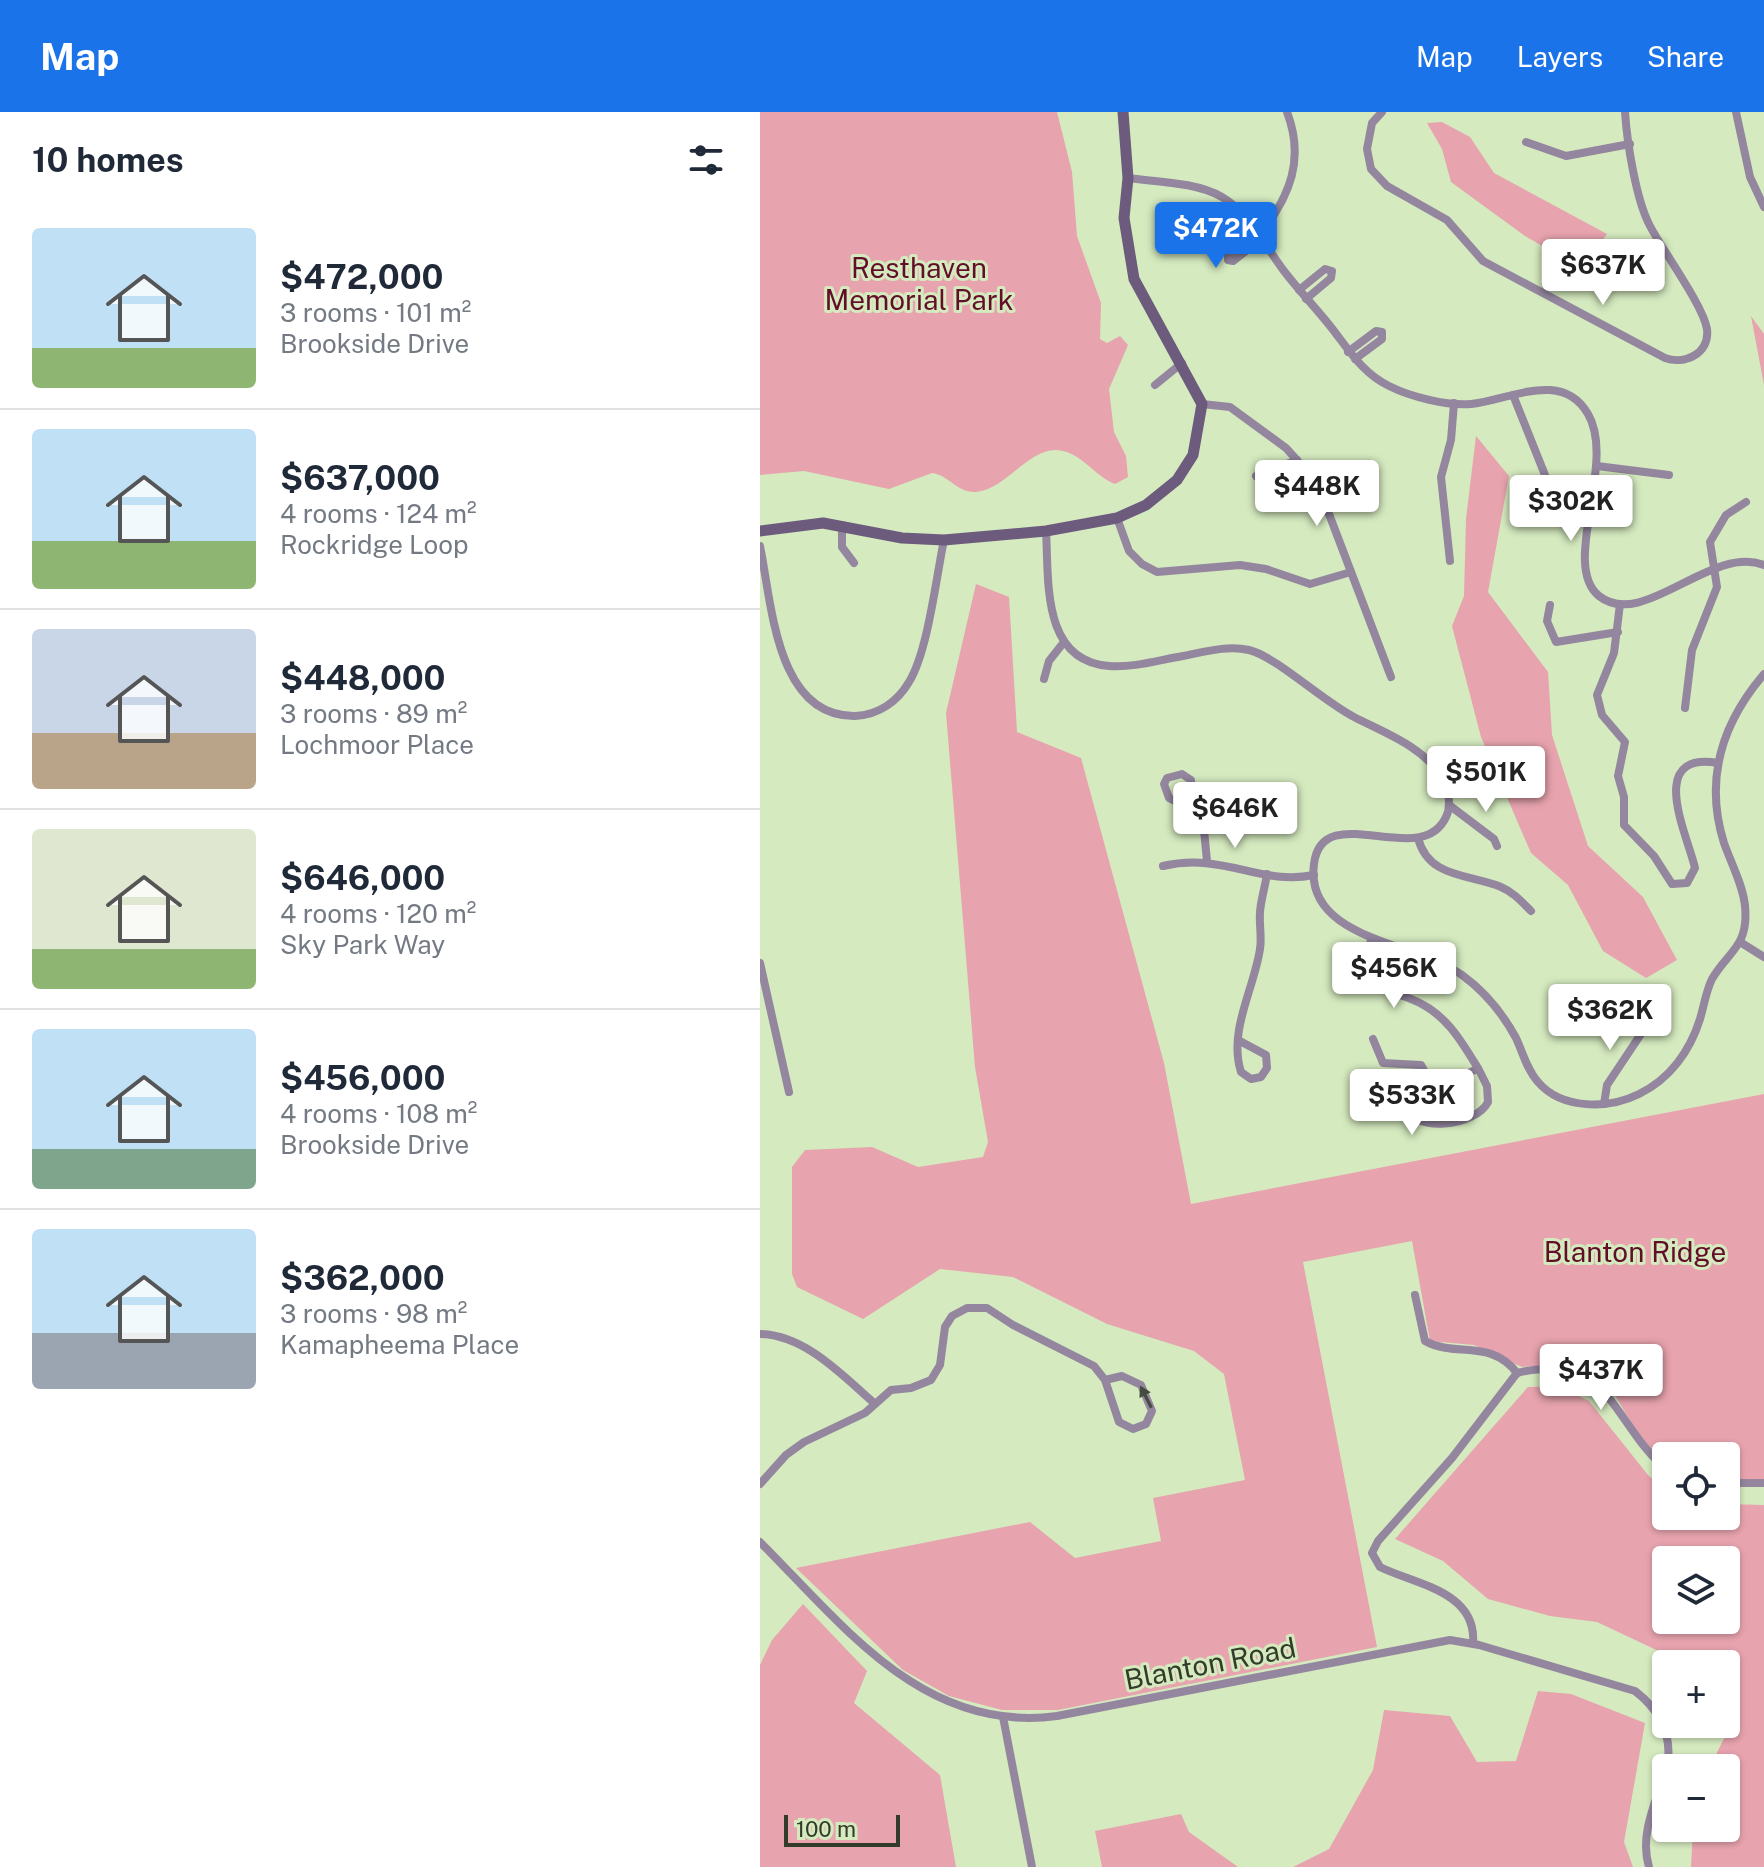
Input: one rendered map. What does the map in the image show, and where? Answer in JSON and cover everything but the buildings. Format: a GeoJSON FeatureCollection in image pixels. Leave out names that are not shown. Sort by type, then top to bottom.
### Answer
{"type":"FeatureCollection","features":[{"type":"Feature","properties":{"kind":"street"},"geometry":{"type":"LineString","coordinates":[[760,531],[811,523],[842,525],[902,538],[944,540],[1046,531],[1117,518],[1146,505],[1177,480],[1193,455],[1202,404],[1134,279],[1124,218],[1128,178],[1123,112]]}},
{"type":"Feature","properties":{"kind":"street"},"geometry":{"type":"LineString","coordinates":[[1261,233],[1285,200],[1290,186],[1293,134],[1287,112]]}},
{"type":"Feature","properties":{"kind":"street"},"geometry":{"type":"LineString","coordinates":[[1382,112],[1372,123],[1367,149],[1371,169],[1387,186],[1447,220],[1483,261],[1665,358],[1683,360],[1696,355],[1703,347],[1705,324],[1649,224],[1625,112]]}},
{"type":"Feature","properties":{"kind":"street"},"geometry":{"type":"LineString","coordinates":[[1736,112],[1750,177],[1764,207]]}},
{"type":"Feature","properties":{"kind":"street"},"geometry":{"type":"LineString","coordinates":[[1526,142],[1566,156],[1630,144]]}},
{"type":"Feature","properties":{"kind":"street"},"geometry":{"type":"LineString","coordinates":[[1128,178],[1204,189],[1223,197],[1261,233],[1299,290],[1351,356],[1388,386],[1416,396],[1454,403],[1469,404],[1543,389],[1560,391],[1576,401],[1589,415],[1597,466],[1585,559],[1586,575],[1598,595],[1620,604],[1648,599],[1715,568],[1742,561],[1764,565]]}},
{"type":"Feature","properties":{"kind":"street"},"geometry":{"type":"LineString","coordinates":[[1299,290],[1325,269],[1332,271],[1331,278],[1306,299]]}},
{"type":"Feature","properties":{"kind":"street"},"geometry":{"type":"LineString","coordinates":[[1155,385],[1182,363]]}},
{"type":"Feature","properties":{"kind":"street"},"geometry":{"type":"LineString","coordinates":[[1513,395],[1545,475],[1537,515]]}},
{"type":"Feature","properties":{"kind":"street"},"geometry":{"type":"LineString","coordinates":[[1450,561],[1441,477],[1451,440],[1454,403]]}},
{"type":"Feature","properties":{"kind":"street"},"geometry":{"type":"LineString","coordinates":[[1202,404],[1230,407],[1297,460],[1320,494],[1391,677]]}},
{"type":"Feature","properties":{"kind":"street"},"geometry":{"type":"LineString","coordinates":[[1256,476],[1297,460]]}},
{"type":"Feature","properties":{"kind":"street"},"geometry":{"type":"LineString","coordinates":[[1597,466],[1669,475]]}},
{"type":"Feature","properties":{"kind":"street"},"geometry":{"type":"LineString","coordinates":[[1685,708],[1687,675],[1696,636],[1716,593],[1715,568],[1709,549],[1711,537],[1726,515],[1746,502]]}},
{"type":"Feature","properties":{"kind":"street"},"geometry":{"type":"LineString","coordinates":[[1117,518],[1129,551],[1142,564],[1157,572],[1172,573],[1215,565],[1252,566],[1310,584],[1351,572]]}},
{"type":"Feature","properties":{"kind":"street"},"geometry":{"type":"LineString","coordinates":[[842,525],[841,544],[854,563]]}},
{"type":"Feature","properties":{"kind":"street"},"geometry":{"type":"LineString","coordinates":[[1046,531],[1053,620],[1064,642],[1081,658],[1106,666],[1218,649],[1254,651],[1352,716],[1417,751],[1441,776],[1448,792],[1449,813],[1439,829],[1418,838],[1357,833],[1331,837],[1316,855],[1314,875],[1319,894],[1334,915],[1353,931],[1428,955],[1458,972],[1499,1011],[1543,1087],[1574,1102],[1604,1104],[1639,1094],[1678,1065],[1700,1021],[1711,981],[1740,942],[1745,907],[1718,815],[1715,790],[1718,763],[1735,712],[1764,675]]}},
{"type":"Feature","properties":{"kind":"street"},"geometry":{"type":"LineString","coordinates":[[760,546],[791,676],[806,697],[822,710],[858,716],[887,706],[898,698],[911,679],[944,540]]}},
{"type":"Feature","properties":{"kind":"street"},"geometry":{"type":"LineString","coordinates":[[1620,604],[1614,653],[1598,687],[1597,701],[1606,720],[1624,737],[1618,776],[1624,797],[1624,823],[1628,832],[1654,856],[1672,884],[1687,883],[1695,868],[1677,808],[1678,780],[1683,771],[1697,761],[1718,763]]}},
{"type":"Feature","properties":{"kind":"street"},"geometry":{"type":"LineString","coordinates":[[1550,605],[1547,621],[1556,642],[1618,632]]}},
{"type":"Feature","properties":{"kind":"street"},"geometry":{"type":"LineString","coordinates":[[1044,679],[1049,661],[1064,642]]}},
{"type":"Feature","properties":{"kind":"street"},"geometry":{"type":"LineString","coordinates":[[1194,811],[1169,798],[1164,784],[1167,778],[1182,774],[1191,780],[1194,811],[1204,830],[1207,861]]}},
{"type":"Feature","properties":{"kind":"street"},"geometry":{"type":"LineString","coordinates":[[1449,805],[1497,846]]}},
{"type":"Feature","properties":{"kind":"street"},"geometry":{"type":"LineString","coordinates":[[1418,838],[1424,854],[1436,867],[1506,890],[1531,911]]}},
{"type":"Feature","properties":{"kind":"street"},"geometry":{"type":"LineString","coordinates":[[1163,866],[1207,861],[1280,879],[1314,875]]}},
{"type":"Feature","properties":{"kind":"street"},"geometry":{"type":"LineString","coordinates":[[1238,1040],[1266,1055],[1267,1068],[1261,1077],[1251,1079],[1241,1072],[1238,1040],[1260,950],[1260,912],[1267,874]]}},
{"type":"Feature","properties":{"kind":"street"},"geometry":{"type":"LineString","coordinates":[[1371,939],[1366,963],[1371,983],[1436,1012],[1478,1068],[1488,1092],[1483,1110],[1474,1116],[1427,1125],[1410,1117],[1402,1097],[1409,1085],[1428,1078],[1457,1079],[1478,1068]]}},
{"type":"Feature","properties":{"kind":"street"},"geometry":{"type":"LineString","coordinates":[[1740,942],[1764,957]]}},
{"type":"Feature","properties":{"kind":"street"},"geometry":{"type":"LineString","coordinates":[[760,963],[789,1092]]}},
{"type":"Feature","properties":{"kind":"street"},"geometry":{"type":"LineString","coordinates":[[1604,1104],[1607,1085],[1655,1013]]}},
{"type":"Feature","properties":{"kind":"street"},"geometry":{"type":"LineString","coordinates":[[1373,1039],[1383,1063],[1392,1066],[1421,1065],[1428,1078]]}},
{"type":"Feature","properties":{"kind":"street"},"geometry":{"type":"LineString","coordinates":[[1415,1295],[1425,1341],[1486,1352],[1508,1363],[1517,1373]]}},
{"type":"Feature","properties":{"kind":"street"},"geometry":{"type":"LineString","coordinates":[[760,1484],[786,1455],[804,1442],[865,1413],[891,1390],[911,1388],[931,1380],[942,1359],[945,1327],[956,1313],[974,1307],[987,1308],[1036,1338],[1080,1357],[1105,1380],[1119,1422],[1133,1429],[1146,1424],[1152,1411],[1141,1385],[1122,1376],[1105,1380]]}},
{"type":"Feature","properties":{"kind":"street"},"geometry":{"type":"LineString","coordinates":[[760,1334],[776,1335],[822,1359],[874,1403]]}},
{"type":"Feature","properties":{"kind":"street"},"geometry":{"type":"LineString","coordinates":[[1473,1643],[1469,1620],[1453,1601],[1426,1582],[1380,1567],[1372,1553],[1378,1541],[1452,1458],[1517,1373],[1557,1369],[1595,1382],[1612,1400],[1637,1441],[1652,1455]]}},
{"type":"Feature","properties":{"kind":"street"},"geometry":{"type":"LineString","coordinates":[[1740,1483],[1764,1483]]}},
{"type":"Feature","properties":{"kind":"street","name":"Blanton Road"},"geometry":{"type":"LineString","coordinates":[[760,1542],[853,1637],[896,1674],[941,1701],[1003,1717],[1057,1716],[1430,1642],[1473,1643],[1635,1691],[1648,1702],[1666,1730],[1668,1754]]}},
{"type":"Feature","properties":{"kind":"street"},"geometry":{"type":"LineString","coordinates":[[1003,1717],[1032,1867]]}},
{"type":"Feature","properties":{"kind":"street","name":"Blanton Road"},"geometry":{"type":"LineString","coordinates":[[1649,1867],[1645,1848],[1652,1813]]}},
{"type":"Feature","properties":{"kind":"green space","name":"Resthaven Memorial Park"},"geometry":{"type":"Polygon","coordinates":[[[760,112],[1057,112],[1072,172],[1077,236],[1101,303],[1100,339],[1107,343],[1120,336],[1128,345],[1109,389],[1114,432],[1126,456],[1128,477],[1115,484],[1070,454],[1051,450],[1030,460],[999,483],[976,492],[964,490],[932,473],[889,489],[804,471],[760,475],[760,112]]]}},
{"type":"Feature","properties":{"kind":"green space"},"geometry":{"type":"Polygon","coordinates":[[[1442,122],[1470,137],[1494,173],[1607,234],[1582,269],[1525,236],[1451,182],[1442,149],[1427,123],[1442,122]]]}},
{"type":"Feature","properties":{"kind":"green space"},"geometry":{"type":"Polygon","coordinates":[[[1751,316],[1764,334],[1764,385],[1751,316]]]}},
{"type":"Feature","properties":{"kind":"green space"},"geometry":{"type":"Polygon","coordinates":[[[1476,436],[1509,476],[1488,592],[1548,672],[1552,735],[1588,846],[1643,897],[1677,960],[1646,978],[1603,951],[1568,885],[1531,853],[1481,737],[1452,626],[1464,596],[1466,519],[1476,436]]]}},
{"type":"Feature","properties":{"kind":"green space","name":"Blanton Ridge"},"geometry":{"type":"Polygon","coordinates":[[[976,584],[1009,597],[1017,732],[1081,758],[1164,1063],[1191,1204],[1764,1094],[1764,1479],[1740,1480],[1740,1442],[1652,1442],[1652,1449],[1639,1436],[1608,1383],[1587,1371],[1567,1364],[1522,1367],[1474,1345],[1430,1341],[1412,1241],[1303,1262],[1377,1647],[1058,1710],[1002,1710],[949,1696],[903,1670],[796,1568],[1030,1522],[1075,1558],[1161,1541],[1153,1498],[1245,1480],[1224,1374],[1194,1351],[1107,1324],[1013,1277],[940,1269],[863,1319],[797,1287],[792,1274],[792,1167],[805,1150],[872,1147],[918,1167],[983,1157],[988,1142],[975,1067],[946,713],[976,584]]]}},
{"type":"Feature","properties":{"kind":"green space"},"geometry":{"type":"Polygon","coordinates":[[[1558,1386],[1589,1401],[1652,1479],[1652,1530],[1740,1530],[1740,1504],[1764,1505],[1764,1867],[1691,1867],[1692,1842],[1740,1842],[1740,1754],[1716,1754],[1724,1738],[1740,1738],[1740,1650],[1656,1650],[1597,1622],[1550,1616],[1488,1599],[1443,1561],[1395,1539],[1528,1387],[1558,1386]]]}},
{"type":"Feature","properties":{"kind":"green space"},"geometry":{"type":"Polygon","coordinates":[[[803,1604],[867,1671],[854,1703],[940,1775],[956,1867],[760,1867],[760,1665],[772,1640],[803,1604]]]}},
{"type":"Feature","properties":{"kind":"green space"},"geometry":{"type":"Polygon","coordinates":[[[1538,1691],[1571,1694],[1645,1723],[1624,1842],[1633,1867],[1293,1867],[1329,1849],[1373,1770],[1384,1710],[1450,1716],[1477,1762],[1516,1761],[1538,1691]]]}},
{"type":"Feature","properties":{"kind":"green space"},"geometry":{"type":"Polygon","coordinates":[[[1181,1814],[1189,1832],[1238,1867],[1102,1867],[1095,1831],[1181,1814]]]}}]}
